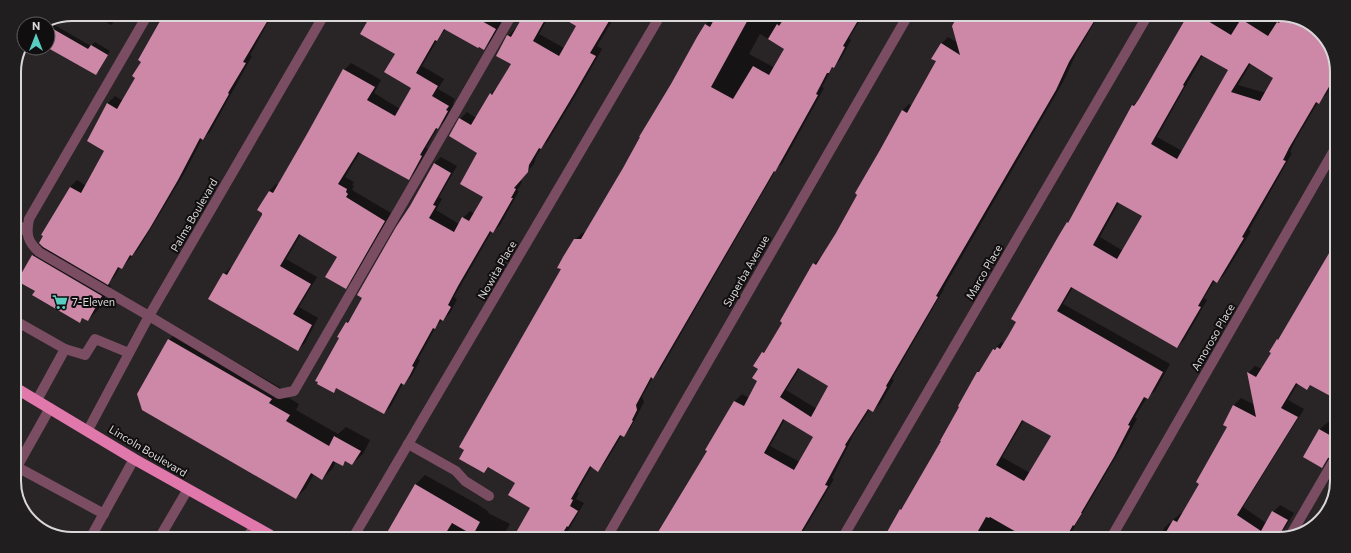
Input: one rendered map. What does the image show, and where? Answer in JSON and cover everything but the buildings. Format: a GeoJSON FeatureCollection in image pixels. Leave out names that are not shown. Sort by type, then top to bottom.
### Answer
{"type":"FeatureCollection","features":[{"type":"Feature","properties":{"kind":"highway","name":"Lincoln Boulevard"},"geometry":{"type":"LineString","coordinates":[[21,391],[188,489],[252,531]]}},
{"type":"Feature","properties":{"kind":"street"},"geometry":{"type":"LineString","coordinates":[[26,231],[29,219],[144,21]]}},
{"type":"Feature","properties":{"kind":"street","name":"Palms Boulevard"},"geometry":{"type":"LineString","coordinates":[[88,430],[149,316],[321,21]]}},
{"type":"Feature","properties":{"kind":"street"},"geometry":{"type":"LineString","coordinates":[[21,227],[26,231],[30,241],[39,252],[279,394],[294,391],[508,21]]}},
{"type":"Feature","properties":{"kind":"street","name":"Nowita Place"},"geometry":{"type":"LineString","coordinates":[[356,532],[657,21]]}},
{"type":"Feature","properties":{"kind":"street","name":"Superba Avenue"},"geometry":{"type":"LineString","coordinates":[[610,532],[905,21]]}},
{"type":"Feature","properties":{"kind":"street","name":"Marco Place"},"geometry":{"type":"LineString","coordinates":[[846,532],[1144,21]]}},
{"type":"Feature","properties":{"kind":"street","name":"Amoroso Place"},"geometry":{"type":"LineString","coordinates":[[1114,532],[1330,157]]}},
{"type":"Feature","properties":{"kind":"street"},"geometry":{"type":"LineString","coordinates":[[21,324],[65,349],[85,355],[96,339],[129,353]]}},
{"type":"Feature","properties":{"kind":"street"},"geometry":{"type":"LineString","coordinates":[[37,400],[65,349]]}},
{"type":"Feature","properties":{"kind":"street"},"geometry":{"type":"LineString","coordinates":[[21,459],[50,408]]}},
{"type":"Feature","properties":{"kind":"street"},"geometry":{"type":"LineString","coordinates":[[408,444],[456,471],[465,481],[489,496]]}},
{"type":"Feature","properties":{"kind":"street"},"geometry":{"type":"LineString","coordinates":[[94,532],[134,458]]}},
{"type":"Feature","properties":{"kind":"street"},"geometry":{"type":"LineString","coordinates":[[1294,529],[1330,467]]}},
{"type":"Feature","properties":{"kind":"street"},"geometry":{"type":"LineString","coordinates":[[21,472],[104,514]]}},
{"type":"Feature","properties":{"kind":"street"},"geometry":{"type":"LineString","coordinates":[[163,532],[188,489]]}},
{"type":"Feature","properties":{"kind":"place","name":"7-Eleven"},"geometry":{"type":"Point","coordinates":[60,302]}}]}
